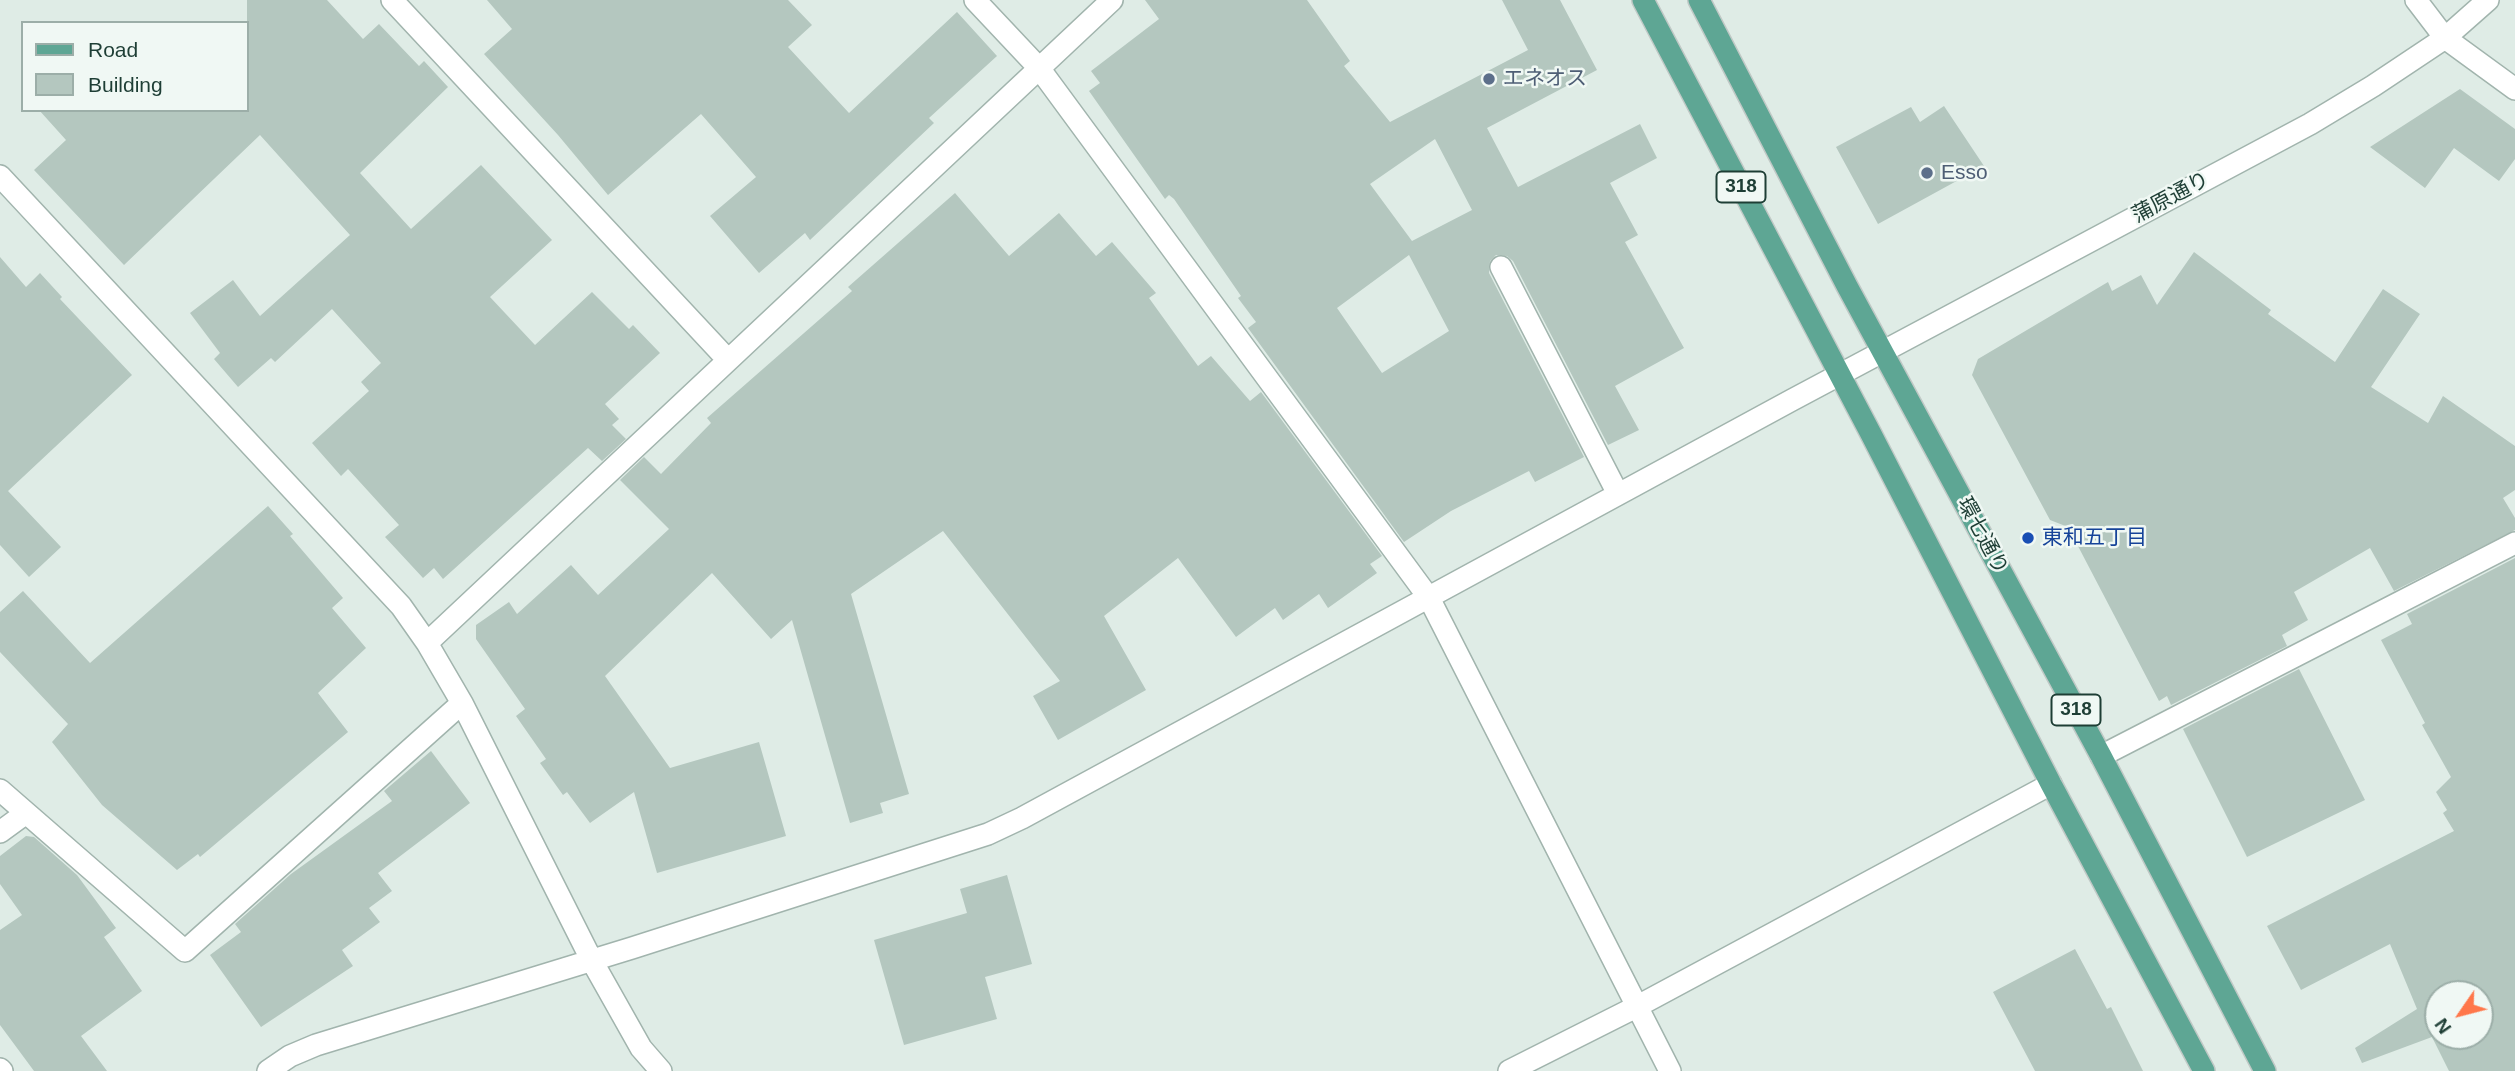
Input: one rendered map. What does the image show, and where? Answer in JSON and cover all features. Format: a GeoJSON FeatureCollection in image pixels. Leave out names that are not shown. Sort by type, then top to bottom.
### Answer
{"type":"FeatureCollection","features":[{"type":"Feature","properties":{"kind":"main road","name":"318"},"geometry":{"type":"LineString","coordinates":[[1643,0],[2051,784],[2204,1071]]}},
{"type":"Feature","properties":{"kind":"main road","name":"環七通り"},"geometry":{"type":"LineString","coordinates":[[1699,0],[1883,352],[2101,756],[2265,1071]]}},
{"type":"Feature","properties":{"kind":"street"},"geometry":{"type":"LineString","coordinates":[[392,0],[728,360]]}},
{"type":"Feature","properties":{"kind":"street"},"geometry":{"type":"LineString","coordinates":[[975,0],[1039,68],[1429,598],[1670,1071]]}},
{"type":"Feature","properties":{"kind":"street"},"geometry":{"type":"LineString","coordinates":[[427,643],[1112,0]]}},
{"type":"Feature","properties":{"kind":"street"},"geometry":{"type":"LineString","coordinates":[[2416,0],[2445,38],[2515,89]]}},
{"type":"Feature","properties":{"kind":"street","name":"蒲原通り"},"geometry":{"type":"LineString","coordinates":[[268,1071],[290,1056],[316,1045],[592,961],[988,834],[1022,818],[1840,374],[2310,124],[2374,86],[2445,38],[2488,0]]}},
{"type":"Feature","properties":{"kind":"street"},"geometry":{"type":"LineString","coordinates":[[0,176],[401,606],[427,643],[462,703],[592,961],[641,1048],[661,1071]]}},
{"type":"Feature","properties":{"kind":"street"},"geometry":{"type":"LineString","coordinates":[[1501,267],[1618,494]]}},
{"type":"Feature","properties":{"kind":"street"},"geometry":{"type":"LineString","coordinates":[[2101,756],[2515,543]]}},
{"type":"Feature","properties":{"kind":"street"},"geometry":{"type":"LineString","coordinates":[[0,790],[185,951],[462,703]]}},
{"type":"Feature","properties":{"kind":"street"},"geometry":{"type":"LineString","coordinates":[[1509,1071],[1636,1007],[2051,784]]}},
{"type":"Feature","properties":{"kind":"street"},"geometry":{"type":"LineString","coordinates":[[0,832],[26,813]]}},
{"type":"Feature","properties":{"kind":"building"},"geometry":{"type":"Polygon","coordinates":[[[247,0],[327,0],[363,39],[379,24],[419,66],[424,61],[448,87],[360,173],[411,229],[481,165],[552,240],[490,297],[535,345],[592,292],[629,329],[633,325],[660,353],[605,404],[619,419],[612,425],[626,439],[602,461],[588,448],[443,579],[434,568],[423,578],[385,537],[399,525],[348,469],[341,476],[312,443],[369,391],[361,382],[381,363],[332,309],[275,362],[271,358],[238,387],[214,359],[220,353],[190,313],[233,280],[260,316],[350,235],[260,135],[124,265],[34,170],[66,140],[41,112],[248,112],[247,0]]]}},
{"type":"Feature","properties":{"kind":"building"},"geometry":{"type":"Polygon","coordinates":[[[487,0],[788,0],[812,25],[788,47],[849,113],[957,12],[997,56],[929,118],[934,123],[810,240],[805,233],[759,273],[710,216],[756,177],[701,114],[608,195],[484,54],[512,29],[487,0]]]}},
{"type":"Feature","properties":{"kind":"building"},"geometry":{"type":"Polygon","coordinates":[[[1145,0],[1307,0],[1350,61],[1344,66],[1390,122],[1528,50],[1502,0],[1560,0],[1597,70],[1487,128],[1518,187],[1640,124],[1657,158],[1610,183],[1638,235],[1625,242],[1684,348],[1615,386],[1639,430],[1608,445],[1513,261],[1507,256],[1496,255],[1490,261],[1489,273],[1584,457],[1535,482],[1529,471],[1451,511],[1404,542],[1248,328],[1256,322],[1174,199],[1169,195],[1165,199],[1089,91],[1100,83],[1091,71],[1159,19],[1145,0]],[[1435,139],[1370,184],[1412,241],[1472,210],[1435,139]],[[1409,255],[1337,308],[1382,373],[1449,331],[1409,255]]]}},
{"type":"Feature","properties":{"kind":"building"},"geometry":{"type":"Polygon","coordinates":[[[2460,89],[2515,129],[2515,159],[2499,181],[2454,148],[2425,188],[2370,147],[2460,89]]]}},
{"type":"Feature","properties":{"kind":"building"},"geometry":{"type":"Polygon","coordinates":[[[1944,106],[1984,166],[1878,224],[1836,147],[1911,107],[1920,122],[1944,106]]]}},
{"type":"Feature","properties":{"kind":"building"},"geometry":{"type":"Polygon","coordinates":[[[955,193],[1009,256],[1059,213],[1096,256],[1112,242],[1156,293],[1149,298],[1198,366],[1211,356],[1250,401],[1261,392],[1382,556],[1370,564],[1377,573],[1328,608],[1319,594],[1283,620],[1275,608],[1236,637],[1178,558],[1104,616],[1146,690],[1058,740],[1033,696],[1060,681],[943,531],[851,594],[909,794],[880,803],[883,813],[850,823],[792,620],[771,639],[712,573],[605,676],[670,768],[759,742],[786,836],[657,873],[634,792],[590,823],[567,792],[563,795],[540,763],[546,759],[516,716],[525,709],[476,639],[476,625],[509,602],[517,614],[571,565],[598,595],[669,529],[620,480],[644,457],[661,474],[711,423],[707,418],[852,291],[848,287],[955,193]]]}},
{"type":"Feature","properties":{"kind":"building"},"geometry":{"type":"Polygon","coordinates":[[[2194,252],[2271,310],[2268,314],[2335,362],[2383,289],[2420,314],[2371,387],[2428,423],[2443,396],[2515,446],[2515,490],[2503,498],[2515,518],[2515,530],[2394,591],[2370,548],[2294,592],[2308,620],[2282,635],[2287,646],[2171,705],[2167,696],[2159,701],[2068,527],[2050,520],[1972,375],[1978,359],[2108,282],[2112,291],[2141,275],[2157,305],[2194,252]]]}},
{"type":"Feature","properties":{"kind":"building"},"geometry":{"type":"Polygon","coordinates":[[[0,257],[26,287],[40,273],[62,297],[60,299],[132,375],[8,491],[61,547],[29,577],[0,545],[0,257]]]}},
{"type":"Feature","properties":{"kind":"building"},"geometry":{"type":"Polygon","coordinates":[[[268,506],[343,598],[332,608],[366,648],[318,693],[348,732],[200,857],[198,854],[177,870],[102,805],[52,742],[68,724],[0,652],[0,612],[23,591],[90,663],[268,506]]]}},
{"type":"Feature","properties":{"kind":"building"},"geometry":{"type":"Polygon","coordinates":[[[2515,558],[2515,1071],[2449,1071],[2438,1050],[2494,1050],[2494,980],[2424,980],[2424,1040],[2362,1063],[2355,1048],[2417,1009],[2390,944],[2301,990],[2267,926],[2454,831],[2443,813],[2447,810],[2436,792],[2451,777],[2422,725],[2425,723],[2381,640],[2412,624],[2407,614],[2515,558]]]}},
{"type":"Feature","properties":{"kind":"building"},"geometry":{"type":"Polygon","coordinates":[[[2299,669],[2365,800],[2247,857],[2183,729],[2299,669]]]}},
{"type":"Feature","properties":{"kind":"building"},"geometry":{"type":"Polygon","coordinates":[[[431,751],[470,803],[378,873],[392,891],[369,908],[380,922],[342,950],[353,966],[261,1027],[210,955],[241,932],[235,924],[291,874],[392,801],[384,791],[431,751]]]}},
{"type":"Feature","properties":{"kind":"building"},"geometry":{"type":"Polygon","coordinates":[[[26,836],[34,837],[77,875],[116,928],[104,937],[142,991],[81,1036],[107,1071],[34,1071],[0,1025],[0,930],[22,915],[0,884],[0,856],[26,836]]]}},
{"type":"Feature","properties":{"kind":"building"},"geometry":{"type":"Polygon","coordinates":[[[1007,875],[1032,964],[985,977],[997,1019],[904,1045],[874,940],[967,913],[960,889],[1007,875]]]}},
{"type":"Feature","properties":{"kind":"building"},"geometry":{"type":"Polygon","coordinates":[[[2075,949],[2107,1009],[2111,1007],[2143,1071],[2035,1071],[1993,992],[2075,949]]]}},
{"type":"Feature","properties":{"kind":"place","name":"エネオス"},"geometry":{"type":"Point","coordinates":[1489,79]}},
{"type":"Feature","properties":{"kind":"place","name":"Esso"},"geometry":{"type":"Point","coordinates":[1927,173]}},
{"type":"Feature","properties":{"kind":"place","name":"東和五丁目"},"geometry":{"type":"Point","coordinates":[2028,538]}}]}
